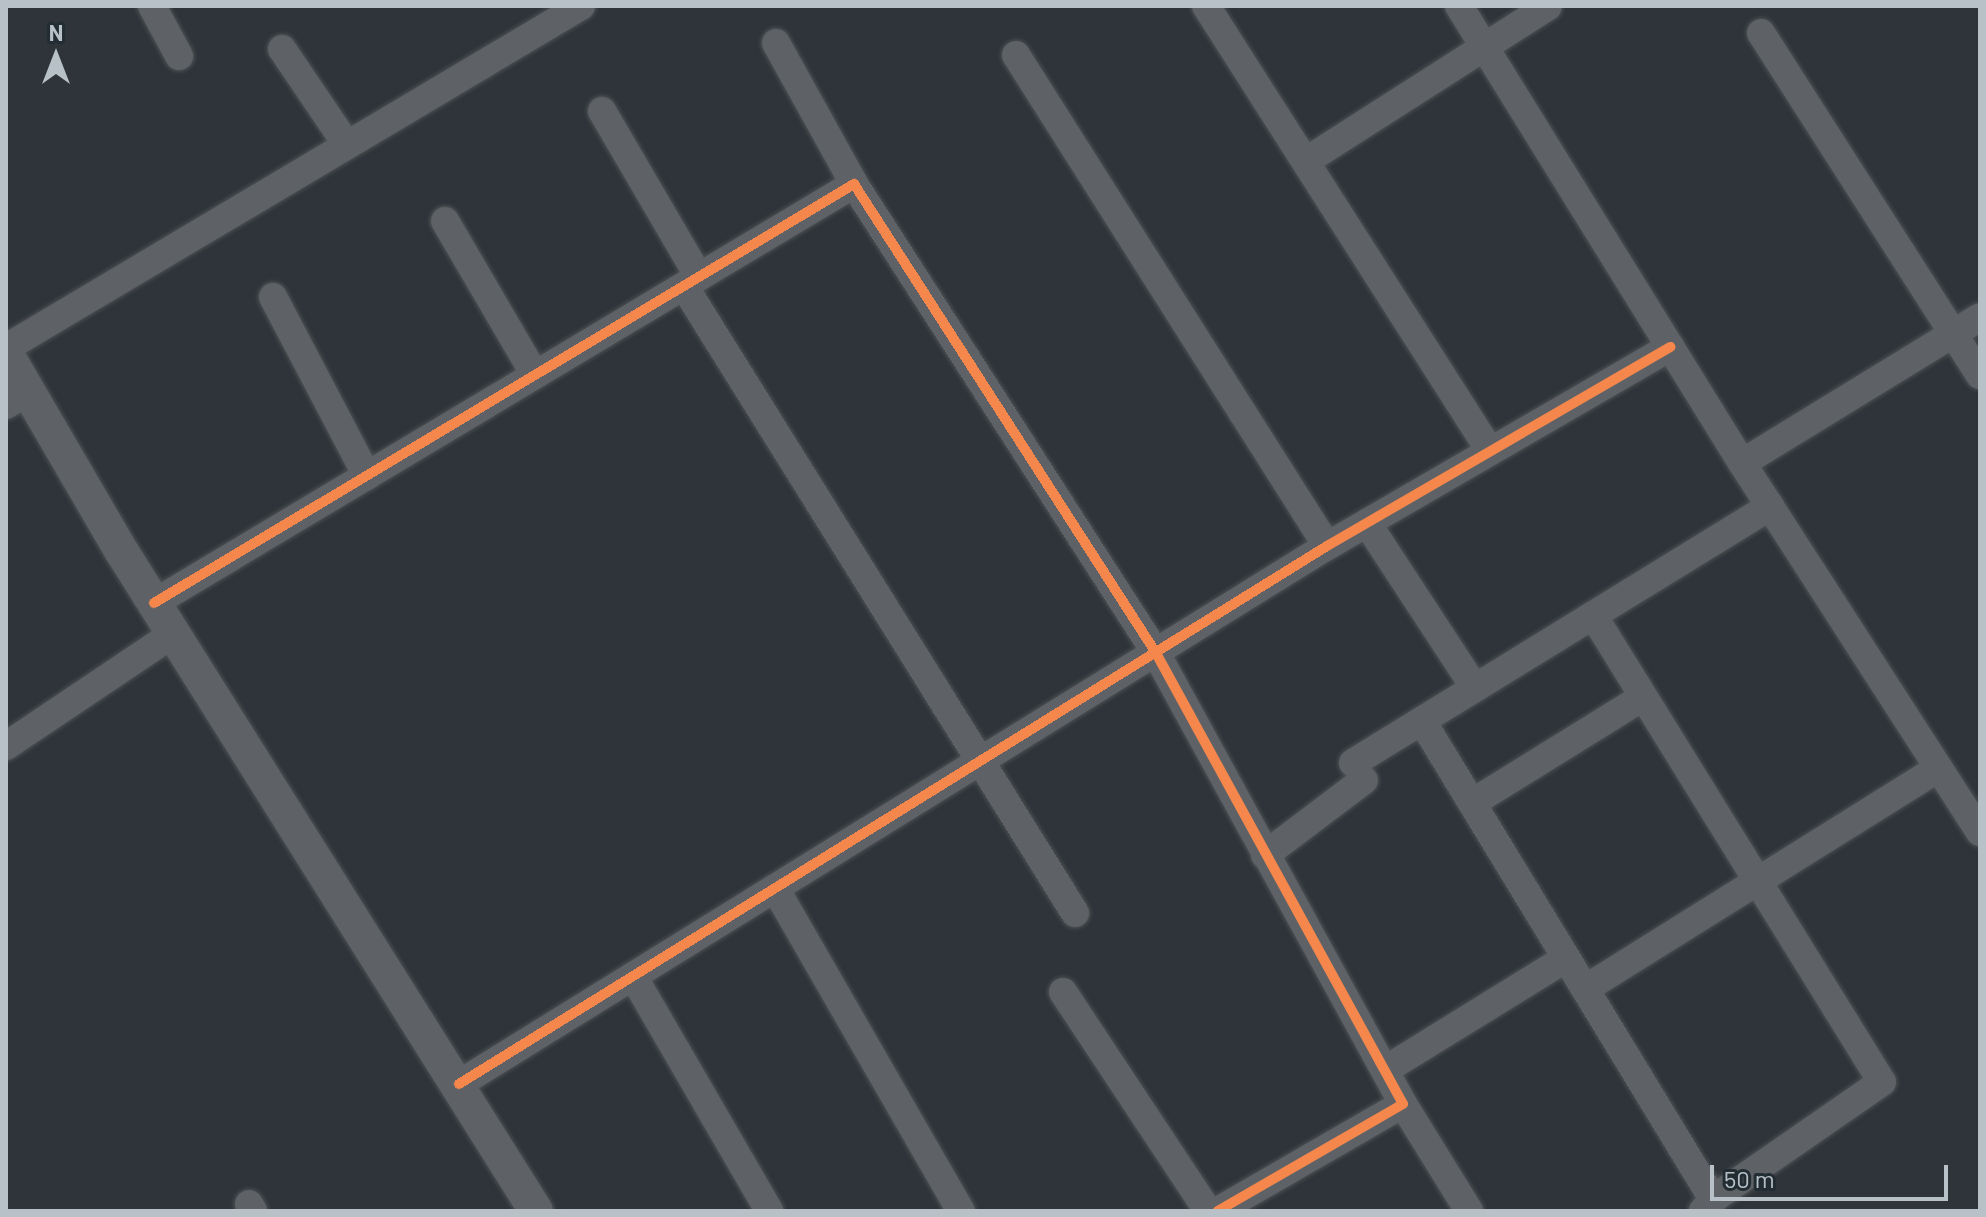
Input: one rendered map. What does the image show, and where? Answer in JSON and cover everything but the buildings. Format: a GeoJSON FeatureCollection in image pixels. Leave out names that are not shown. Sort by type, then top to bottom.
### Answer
{"type":"FeatureCollection","features":[{"type":"Feature","properties":{"kind":"street"},"geometry":{"type":"LineString","coordinates":[[152,6],[179,56]]}},
{"type":"Feature","properties":{"kind":"street"},"geometry":{"type":"LineString","coordinates":[[536,1211],[174,633],[17,398],[6,351],[581,6]]}},
{"type":"Feature","properties":{"kind":"street"},"geometry":{"type":"LineString","coordinates":[[1206,6],[1490,451]]}},
{"type":"Feature","properties":{"kind":"street"},"geometry":{"type":"LineString","coordinates":[[1459,6],[1742,463],[1980,832]]}},
{"type":"Feature","properties":{"kind":"street"},"geometry":{"type":"LineString","coordinates":[[1306,161],[1548,6]]}},
{"type":"Feature","properties":{"kind":"street"},"geometry":{"type":"LineString","coordinates":[[1761,33],[1980,375]]}},
{"type":"Feature","properties":{"kind":"street"},"geometry":{"type":"LineString","coordinates":[[776,43],[854,184],[1156,653],[1403,1104],[1469,1211]]}},
{"type":"Feature","properties":{"kind":"street"},"geometry":{"type":"LineString","coordinates":[[282,49],[347,145]]}},
{"type":"Feature","properties":{"kind":"street"},"geometry":{"type":"LineString","coordinates":[[1016,55],[1327,546]]}},
{"type":"Feature","properties":{"kind":"street"},"geometry":{"type":"LineString","coordinates":[[602,111],[692,282],[1075,913]]}},
{"type":"Feature","properties":{"kind":"street"},"geometry":{"type":"LineString","coordinates":[[154,603],[854,184]]}},
{"type":"Feature","properties":{"kind":"street"},"geometry":{"type":"LineString","coordinates":[[445,221],[535,375]]}},
{"type":"Feature","properties":{"kind":"street"},"geometry":{"type":"LineString","coordinates":[[273,297],[367,476]]}},
{"type":"Feature","properties":{"kind":"street"},"geometry":{"type":"LineString","coordinates":[[1742,463],[1980,317]]}},
{"type":"Feature","properties":{"kind":"street"},"geometry":{"type":"LineString","coordinates":[[459,1084],[1327,546],[1670,347]]}},
{"type":"Feature","properties":{"kind":"street"},"geometry":{"type":"LineString","coordinates":[[1265,855],[1422,721],[1770,506]]}},
{"type":"Feature","properties":{"kind":"street"},"geometry":{"type":"LineString","coordinates":[[1367,523],[1475,688]]}},
{"type":"Feature","properties":{"kind":"street"},"geometry":{"type":"LineString","coordinates":[[1422,721],[1585,989],[1708,1205],[1882,1082],[1593,615]]}},
{"type":"Feature","properties":{"kind":"street"},"geometry":{"type":"LineString","coordinates":[[6,746],[174,633]]}},
{"type":"Feature","properties":{"kind":"street"},"geometry":{"type":"LineString","coordinates":[[1472,803],[1643,697]]}},
{"type":"Feature","properties":{"kind":"street"},"geometry":{"type":"LineString","coordinates":[[1585,989],[1938,768]]}},
{"type":"Feature","properties":{"kind":"street"},"geometry":{"type":"LineString","coordinates":[[775,888],[961,1211]]}},
{"type":"Feature","properties":{"kind":"street"},"geometry":{"type":"LineString","coordinates":[[1385,1070],[1566,958]]}},
{"type":"Feature","properties":{"kind":"street"},"geometry":{"type":"LineString","coordinates":[[633,976],[769,1211]]}},
{"type":"Feature","properties":{"kind":"street"},"geometry":{"type":"LineString","coordinates":[[1063,992],[1208,1211]]}},
{"type":"Feature","properties":{"kind":"street"},"geometry":{"type":"LineString","coordinates":[[1218,1211],[1403,1104]]}},
{"type":"Feature","properties":{"kind":"cycle path"},"geometry":{"type":"LineString","coordinates":[[154,603],[854,184],[1156,653],[1403,1104],[1218,1211]]}},
{"type":"Feature","properties":{"kind":"cycle path"},"geometry":{"type":"LineString","coordinates":[[459,1084],[1327,546],[1670,347]]}}]}
